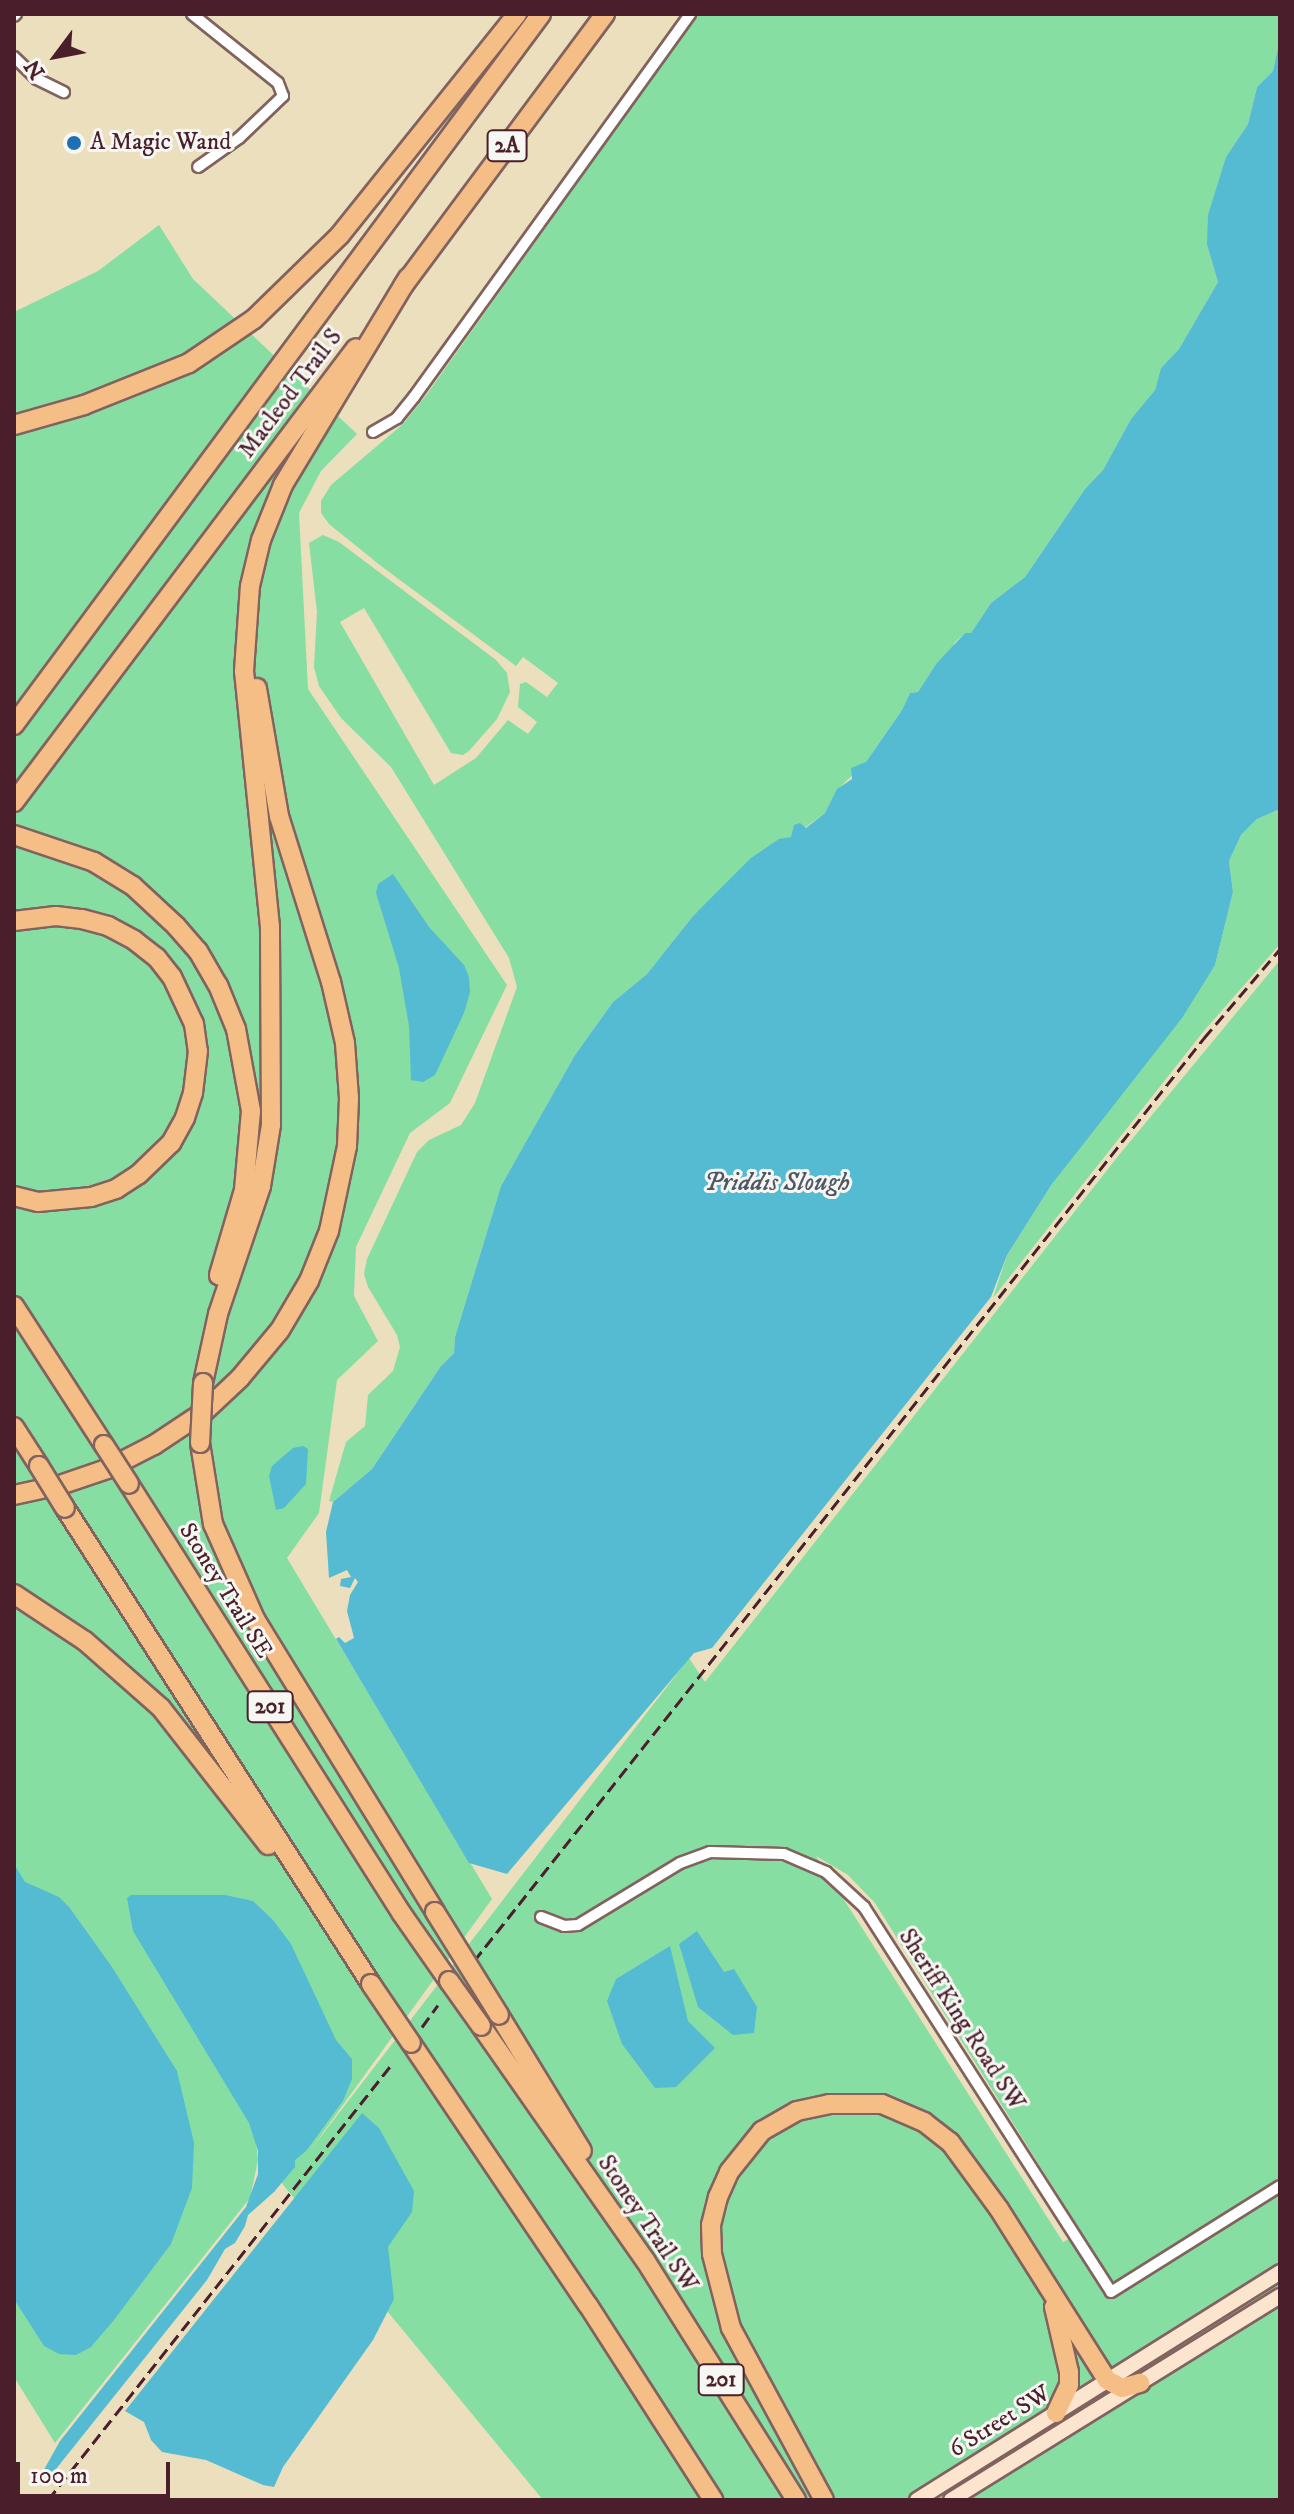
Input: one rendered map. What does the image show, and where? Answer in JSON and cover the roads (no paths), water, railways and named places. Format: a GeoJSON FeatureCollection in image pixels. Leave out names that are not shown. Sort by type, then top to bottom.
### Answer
{"type":"FeatureCollection","features":[{"type":"Feature","properties":{"kind":"highway"},"geometry":{"type":"LineString","coordinates":[[14,425],[84,405],[189,363],[254,319],[340,235],[517,14]]}},
{"type":"Feature","properties":{"kind":"highway","name":"Macleod Trail S"},"geometry":{"type":"LineString","coordinates":[[14,725],[541,14]]}},
{"type":"Feature","properties":{"kind":"highway","name":"Macleod Trail S"},"geometry":{"type":"LineString","coordinates":[[14,802],[605,14]]}},
{"type":"Feature","properties":{"kind":"highway"},"geometry":{"type":"LineString","coordinates":[[204,1376],[218,1314],[261,1186],[271,1125],[270,927],[244,671],[246,619],[255,561],[268,520],[289,474],[408,278]]}},
{"type":"Feature","properties":{"kind":"highway"},"geometry":{"type":"LineString","coordinates":[[14,417],[84,405]]}},
{"type":"Feature","properties":{"kind":"highway"},"geometry":{"type":"LineString","coordinates":[[14,1495],[60,1485],[122,1462],[187,1425],[225,1393],[264,1352],[294,1308],[317,1264],[338,1201],[348,1135],[346,1052],[335,993],[284,834],[268,760],[254,666],[255,561]]}},
{"type":"Feature","properties":{"kind":"highway"},"geometry":{"type":"LineString","coordinates":[[19,836],[94,862],[148,899],[198,951],[218,985],[236,1029],[251,1111],[244,1190],[210,1312],[204,1376],[200,1443],[213,1524],[255,1619],[499,2015],[645,2260]]}},
{"type":"Feature","properties":{"kind":"highway"},"geometry":{"type":"LineString","coordinates":[[14,921],[56,916],[82,919],[108,926],[134,940],[172,977],[194,1024],[198,1051],[193,1093],[185,1118],[171,1143],[139,1174],[116,1189],[91,1197],[38,1202],[14,1196]]}},
{"type":"Feature","properties":{"kind":"highway","name":"Stoney Trail SE"},"geometry":{"type":"LineString","coordinates":[[14,1306],[449,1981]]}},
{"type":"Feature","properties":{"kind":"highway","name":"201"},"geometry":{"type":"LineString","coordinates":[[14,1427],[340,1939],[588,2305],[713,2500]]}},
{"type":"Feature","properties":{"kind":"highway"},"geometry":{"type":"LineString","coordinates":[[14,1594],[85,1641],[130,1678],[177,1726],[340,1939]]}},
{"type":"Feature","properties":{"kind":"highway"},"geometry":{"type":"LineString","coordinates":[[14,1606],[85,1641]]}},
{"type":"Feature","properties":{"kind":"highway","name":"Stoney Trail SW"},"geometry":{"type":"LineString","coordinates":[[449,1981],[645,2260],[796,2500]]}},
{"type":"Feature","properties":{"kind":"highway"},"geometry":{"type":"LineString","coordinates":[[824,2500],[731,2328],[712,2254],[711,2225],[729,2172],[762,2131],[797,2111],[829,2104],[882,2104],[924,2122],[960,2155],[1039,2271],[1107,2380],[1122,2388],[1140,2383]]}},
{"type":"Feature","properties":{"kind":"highway"},"geometry":{"type":"LineString","coordinates":[[1039,2271],[1056,2311],[1069,2372],[1069,2385],[1056,2413]]}},
{"type":"Feature","properties":{"kind":"main road","name":"6 Street SW"},"geometry":{"type":"LineString","coordinates":[[917,2500],[1280,2272]]}},
{"type":"Feature","properties":{"kind":"main road","name":"6 Street SW"},"geometry":{"type":"LineString","coordinates":[[951,2500],[1280,2296]]}},
{"type":"Feature","properties":{"kind":"street"},"geometry":{"type":"LineString","coordinates":[[192,14],[278,83],[283,96],[239,138],[198,167]]}},
{"type":"Feature","properties":{"kind":"street"},"geometry":{"type":"LineString","coordinates":[[373,432],[397,418],[414,397],[690,14]]}},
{"type":"Feature","properties":{"kind":"street"},"geometry":{"type":"LineString","coordinates":[[14,57],[37,79],[64,92]]}},
{"type":"Feature","properties":{"kind":"street","name":"Sheriff King Road SW"},"geometry":{"type":"LineString","coordinates":[[541,1917],[564,1926],[578,1925],[680,1863],[710,1852],[784,1854],[826,1872],[864,1907],[1111,2292],[1280,2186]]}},
{"type":"Feature","properties":{"kind":"water","name":"Priddis Slough"},"geometry":{"type":"Polygon","coordinates":[[[1280,38],[1280,809],[1257,819],[1241,835],[1229,861],[1233,892],[1215,965],[1182,1018],[1052,1184],[1007,1255],[991,1297],[712,1648],[694,1653],[507,1874],[469,1863],[336,1639],[339,1637],[345,1643],[354,1638],[347,1611],[350,1595],[358,1582],[355,1578],[350,1588],[340,1586],[341,1579],[351,1577],[347,1570],[329,1578],[326,1532],[333,1502],[372,1469],[441,1366],[454,1353],[455,1337],[501,1186],[575,1055],[613,1002],[647,974],[693,916],[751,858],[779,839],[791,837],[794,825],[800,823],[806,828],[825,813],[837,789],[852,779],[851,768],[866,762],[910,693],[918,692],[936,664],[965,633],[971,633],[991,603],[1025,577],[1085,489],[1103,470],[1131,419],[1155,390],[1161,368],[1179,349],[1218,282],[1207,245],[1208,215],[1226,157],[1248,124],[1257,87],[1273,71],[1280,38]]]}},
{"type":"Feature","properties":{"kind":"water"},"geometry":{"type":"Polygon","coordinates":[[[393,874],[429,927],[464,965],[469,977],[470,992],[464,1013],[435,1075],[423,1082],[411,1080],[409,1026],[399,968],[376,893],[378,884],[393,874]]]}},
{"type":"Feature","properties":{"kind":"water"},"geometry":{"type":"Polygon","coordinates":[[[303,1446],[308,1449],[306,1484],[284,1508],[276,1510],[269,1476],[272,1466],[293,1448],[303,1446]]]}},
{"type":"Feature","properties":{"kind":"water"},"geometry":{"type":"Polygon","coordinates":[[[14,1864],[25,1882],[59,1897],[69,1907],[112,1967],[177,2071],[194,2143],[192,2188],[171,2244],[91,2347],[76,2355],[59,2354],[44,2346],[14,2299],[14,1864]]]}},
{"type":"Feature","properties":{"kind":"water"},"geometry":{"type":"Polygon","coordinates":[[[131,1895],[225,1895],[253,1901],[273,1920],[291,1944],[336,2040],[352,2059],[352,2079],[343,2101],[306,2151],[295,2160],[295,2167],[274,2192],[248,2215],[235,2243],[225,2249],[207,2280],[48,2479],[41,2475],[60,2441],[246,2207],[258,2174],[258,2151],[249,2123],[133,1931],[127,1898],[131,1895]]]}},
{"type":"Feature","properties":{"kind":"water"},"geometry":{"type":"Polygon","coordinates":[[[697,1931],[724,1972],[734,1969],[757,2007],[754,2033],[733,2035],[698,2007],[679,1944],[697,1931]]]}},
{"type":"Feature","properties":{"kind":"water"},"geometry":{"type":"Polygon","coordinates":[[[670,1946],[688,2021],[715,2048],[676,2087],[655,2088],[622,2044],[607,2001],[616,1979],[670,1946]]]}},
{"type":"Feature","properties":{"kind":"water"},"geometry":{"type":"Polygon","coordinates":[[[362,2113],[379,2128],[414,2191],[412,2212],[388,2247],[394,2299],[373,2340],[283,2467],[274,2487],[206,2460],[162,2452],[151,2440],[144,2422],[125,2411],[362,2113]]]}},
{"type":"Feature","properties":{"kind":"railway"},"geometry":{"type":"LineString","coordinates":[[474,1961],[1204,1038],[1280,949]]}},
{"type":"Feature","properties":{"kind":"railway"},"geometry":{"type":"LineString","coordinates":[[422,2027],[438,2005]]}},
{"type":"Feature","properties":{"kind":"railway"},"geometry":{"type":"LineString","coordinates":[[48,2500],[392,2064]]}},
{"type":"Feature","properties":{"kind":"place","name":"A Magic Wand"},"geometry":{"type":"Point","coordinates":[74,143]}}]}
